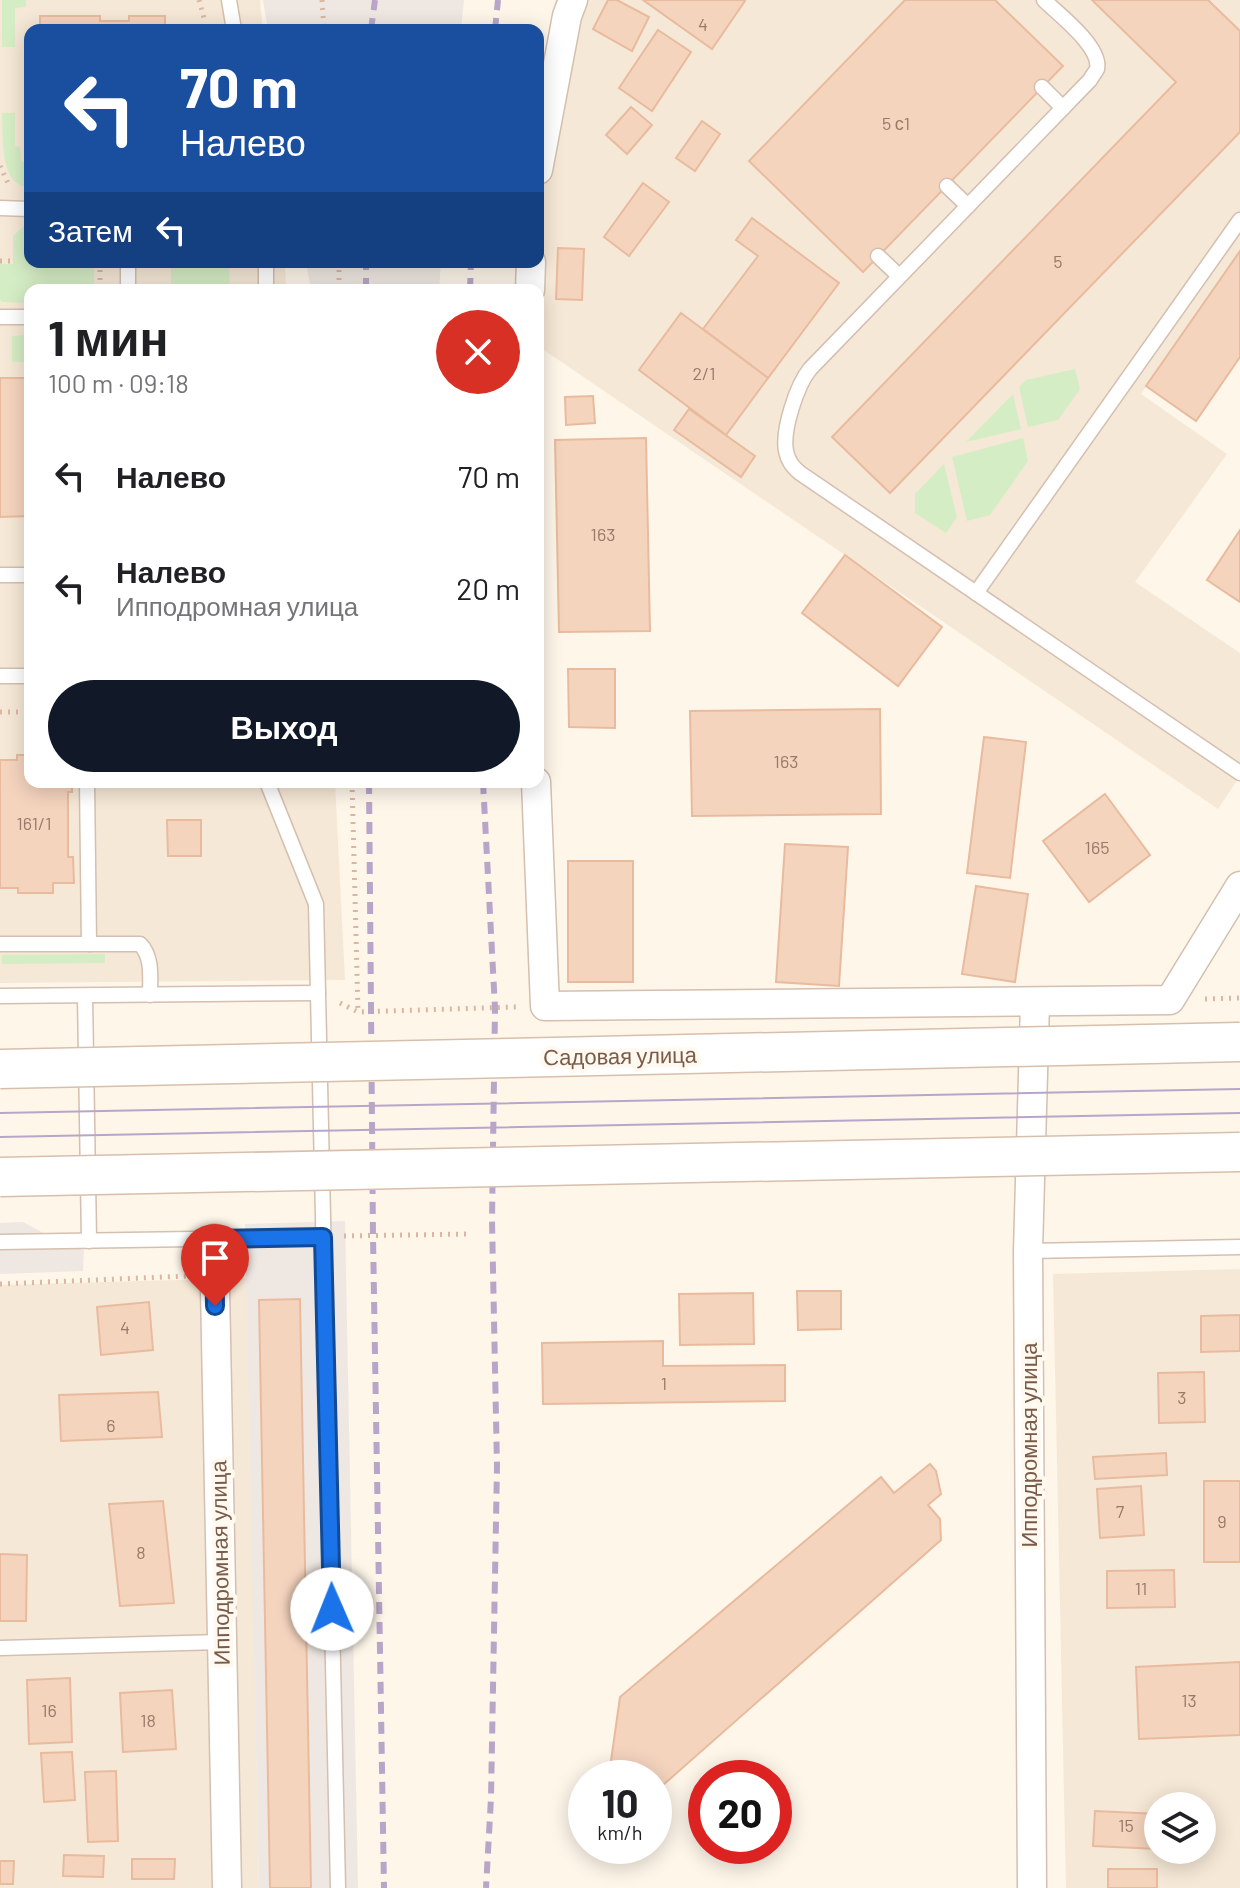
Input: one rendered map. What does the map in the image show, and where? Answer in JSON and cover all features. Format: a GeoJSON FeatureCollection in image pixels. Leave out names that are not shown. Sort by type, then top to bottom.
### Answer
{"type":"FeatureCollection","features":[{"type":"Feature","properties":{"kind":"main road","name":"Садовая улица"},"geometry":{"type":"LineString","coordinates":[[0,1069],[1240,1042]]}},
{"type":"Feature","properties":{"kind":"main road"},"geometry":{"type":"LineString","coordinates":[[0,1177],[1240,1152]]}},
{"type":"Feature","properties":{"kind":"street"},"geometry":{"type":"LineString","coordinates":[[544,141],[573,0]]}},
{"type":"Feature","properties":{"kind":"street"},"geometry":{"type":"LineString","coordinates":[[536,788],[545,1006],[1170,1000],[1240,886]]}},
{"type":"Feature","properties":{"kind":"street","name":"Ипподромная улица"},"geometry":{"type":"LineString","coordinates":[[1032,1888],[1028,1251],[1035,1003]]}},
{"type":"Feature","properties":{"kind":"street","name":"Ипподромная улица"},"geometry":{"type":"LineString","coordinates":[[214,1239],[227,1888]]}},
{"type":"Feature","properties":{"kind":"lane"},"geometry":{"type":"LineString","coordinates":[[229,0],[233,24]]}},
{"type":"Feature","properties":{"kind":"lane"},"geometry":{"type":"LineString","coordinates":[[1044,0],[1089,44],[1096,56],[1097,68],[1090,80],[802,379],[785,440],[786,453],[800,473],[1240,773]]}},
{"type":"Feature","properties":{"kind":"lane"},"geometry":{"type":"LineString","coordinates":[[1042,87],[1063,108]]}},
{"type":"Feature","properties":{"kind":"lane"},"geometry":{"type":"LineString","coordinates":[[947,186],[968,206]]}},
{"type":"Feature","properties":{"kind":"lane"},"geometry":{"type":"LineString","coordinates":[[0,208],[24,209]]}},
{"type":"Feature","properties":{"kind":"lane"},"geometry":{"type":"LineString","coordinates":[[976,593],[1240,220]]}},
{"type":"Feature","properties":{"kind":"lane"},"geometry":{"type":"LineString","coordinates":[[878,256],[899,276]]}},
{"type":"Feature","properties":{"kind":"lane"},"geometry":{"type":"LineString","coordinates":[[0,317],[24,317]]}},
{"type":"Feature","properties":{"kind":"lane"},"geometry":{"type":"LineString","coordinates":[[0,575],[24,575]]}},
{"type":"Feature","properties":{"kind":"lane"},"geometry":{"type":"LineString","coordinates":[[0,676],[24,676]]}},
{"type":"Feature","properties":{"kind":"lane"},"geometry":{"type":"LineString","coordinates":[[87,788],[89,944]]}},
{"type":"Feature","properties":{"kind":"lane"},"geometry":{"type":"LineString","coordinates":[[269,788],[316,904],[338,1888]]}},
{"type":"Feature","properties":{"kind":"lane"},"geometry":{"type":"LineString","coordinates":[[0,944],[140,944],[147,951],[149,959],[150,995]]}},
{"type":"Feature","properties":{"kind":"lane"},"geometry":{"type":"LineString","coordinates":[[0,996],[318,993]]}},
{"type":"Feature","properties":{"kind":"lane"},"geometry":{"type":"LineString","coordinates":[[85,996],[89,1241]]}},
{"type":"Feature","properties":{"kind":"lane"},"geometry":{"type":"LineString","coordinates":[[0,1242],[323,1237]]}},
{"type":"Feature","properties":{"kind":"lane"},"geometry":{"type":"LineString","coordinates":[[1028,1251],[1240,1247]]}},
{"type":"Feature","properties":{"kind":"lane"},"geometry":{"type":"LineString","coordinates":[[0,1648],[221,1642]]}},
{"type":"Feature","properties":{"kind":"path"},"geometry":{"type":"LineString","coordinates":[[199,0],[205,24]]}},
{"type":"Feature","properties":{"kind":"path"},"geometry":{"type":"LineString","coordinates":[[322,0],[324,24]]}},
{"type":"Feature","properties":{"kind":"path"},"geometry":{"type":"LineString","coordinates":[[0,261],[13,261]]}},
{"type":"Feature","properties":{"kind":"path"},"geometry":{"type":"LineString","coordinates":[[0,712],[24,712]]}},
{"type":"Feature","properties":{"kind":"path"},"geometry":{"type":"LineString","coordinates":[[352,788],[358,1012]]}},
{"type":"Feature","properties":{"kind":"path"},"geometry":{"type":"LineString","coordinates":[[318,993],[358,1012],[545,1006]]}},
{"type":"Feature","properties":{"kind":"path"},"geometry":{"type":"LineString","coordinates":[[323,1237],[470,1234]]}},
{"type":"Feature","properties":{"kind":"path"},"geometry":{"type":"LineString","coordinates":[[0,1284],[215,1276]]}},
{"type":"Feature","properties":{"kind":"shaded area"},"geometry":{"type":"Polygon","coordinates":[[[0,0],[260,0],[262,24],[24,24],[24,268],[285,268],[286,284],[24,284],[24,788],[335,788],[345,980],[0,983],[0,0]]]}},
{"type":"Feature","properties":{"kind":"shaded area"},"geometry":{"type":"Polygon","coordinates":[[[263,0],[464,0],[462,24],[267,24],[263,0]]]}},
{"type":"Feature","properties":{"kind":"shaded area"},"geometry":{"type":"Polygon","coordinates":[[[556,0],[1240,0],[1240,251],[1141,394],[1227,454],[1135,582],[1240,653],[1240,776],[1218,809],[544,350],[544,284],[517,284],[518,268],[544,268],[544,78],[556,0]]]}},
{"type":"Feature","properties":{"kind":"shaded area"},"geometry":{"type":"Polygon","coordinates":[[[307,268],[441,268],[439,284],[310,284],[307,268]]]}},
{"type":"Feature","properties":{"kind":"shaded area"},"geometry":{"type":"Polygon","coordinates":[[[345,1221],[358,1888],[259,1888],[245,1224],[345,1221]]]}},
{"type":"Feature","properties":{"kind":"shaded area"},"geometry":{"type":"Polygon","coordinates":[[[23,1222],[58,1241],[84,1250],[83,1271],[0,1274],[0,1223],[23,1222]]]}},
{"type":"Feature","properties":{"kind":"shaded area"},"geometry":{"type":"Polygon","coordinates":[[[1240,1269],[1240,1888],[1066,1888],[1053,1274],[1240,1269]]]}},
{"type":"Feature","properties":{"kind":"shaded area"},"geometry":{"type":"Polygon","coordinates":[[[248,1278],[259,1888],[0,1888],[0,1285],[248,1278]]]}},
{"type":"Feature","properties":{"kind":"green space"},"geometry":{"type":"Polygon","coordinates":[[[2,0],[26,0],[26,7],[15,8],[15,47],[2,47],[2,0]]]}},
{"type":"Feature","properties":{"kind":"green space"},"geometry":{"type":"Polygon","coordinates":[[[2,113],[15,113],[15,146],[20,147],[21,162],[24,162],[24,186],[11,177],[3,147],[2,113]]]}},
{"type":"Feature","properties":{"kind":"green space"},"geometry":{"type":"Polygon","coordinates":[[[24,226],[24,268],[94,268],[94,284],[24,284],[24,303],[2,302],[0,264],[13,264],[13,236],[24,226]]]}},
{"type":"Feature","properties":{"kind":"green space"},"geometry":{"type":"Polygon","coordinates":[[[171,268],[229,268],[230,284],[171,284],[171,268]]]}},
{"type":"Feature","properties":{"kind":"green space"},"geometry":{"type":"Polygon","coordinates":[[[24,335],[24,362],[12,362],[12,336],[24,335]]]}},
{"type":"Feature","properties":{"kind":"green space"},"geometry":{"type":"Polygon","coordinates":[[[1075,369],[1080,389],[1058,420],[1028,427],[1019,387],[1026,380],[1075,369]]]}},
{"type":"Feature","properties":{"kind":"green space"},"geometry":{"type":"Polygon","coordinates":[[[1013,394],[1021,429],[966,442],[1013,394]]]}},
{"type":"Feature","properties":{"kind":"green space"},"geometry":{"type":"Polygon","coordinates":[[[1023,438],[1028,461],[990,515],[967,521],[952,457],[1023,438]]]}},
{"type":"Feature","properties":{"kind":"green space"},"geometry":{"type":"Polygon","coordinates":[[[944,464],[957,517],[946,533],[915,513],[915,494],[944,464]]]}},
{"type":"Feature","properties":{"kind":"green space"},"geometry":{"type":"Polygon","coordinates":[[[105,954],[105,963],[2,964],[2,955],[105,954]]]}},
{"type":"Feature","properties":{"kind":"building"},"geometry":{"type":"Polygon","coordinates":[[[608,0],[617,0],[649,17],[632,51],[593,29],[608,0]]]}},
{"type":"Feature","properties":{"kind":"building"},"geometry":{"type":"Polygon","coordinates":[[[643,0],[743,0],[745,1],[712,49],[643,0]]]}},
{"type":"Feature","properties":{"kind":"building"},"geometry":{"type":"Polygon","coordinates":[[[905,0],[995,0],[1063,66],[863,272],[749,161],[905,0]]]}},
{"type":"Feature","properties":{"kind":"building"},"geometry":{"type":"Polygon","coordinates":[[[1092,0],[1208,0],[1240,31],[1240,132],[890,493],[832,437],[1176,82],[1092,0]]]}},
{"type":"Feature","properties":{"kind":"building"},"geometry":{"type":"Polygon","coordinates":[[[40,16],[100,16],[100,21],[129,21],[129,16],[165,16],[165,24],[40,24],[40,16]]]}},
{"type":"Feature","properties":{"kind":"building"},"geometry":{"type":"Polygon","coordinates":[[[658,30],[691,52],[652,111],[619,88],[658,30]]]}},
{"type":"Feature","properties":{"kind":"building"},"geometry":{"type":"Polygon","coordinates":[[[631,107],[652,125],[627,154],[606,135],[631,107]]]}},
{"type":"Feature","properties":{"kind":"building"},"geometry":{"type":"Polygon","coordinates":[[[702,121],[720,134],[695,171],[676,158],[702,121]]]}},
{"type":"Feature","properties":{"kind":"building"},"geometry":{"type":"Polygon","coordinates":[[[643,183],[669,202],[629,256],[604,237],[643,183]]]}},
{"type":"Feature","properties":{"kind":"building"},"geometry":{"type":"Polygon","coordinates":[[[752,218],[839,283],[768,378],[703,329],[758,256],[736,240],[752,218]]]}},
{"type":"Feature","properties":{"kind":"building"},"geometry":{"type":"Polygon","coordinates":[[[558,248],[584,249],[582,300],[556,299],[558,248]]]}},
{"type":"Feature","properties":{"kind":"building"},"geometry":{"type":"Polygon","coordinates":[[[1240,251],[1240,357],[1196,421],[1146,386],[1240,251]]]}},
{"type":"Feature","properties":{"kind":"building"},"geometry":{"type":"Polygon","coordinates":[[[681,313],[768,378],[726,435],[639,370],[681,313]]]}},
{"type":"Feature","properties":{"kind":"building"},"geometry":{"type":"Polygon","coordinates":[[[0,378],[24,378],[24,516],[0,517],[0,378]]]}},
{"type":"Feature","properties":{"kind":"building"},"geometry":{"type":"Polygon","coordinates":[[[593,396],[595,423],[566,425],[565,397],[593,396]]]}},
{"type":"Feature","properties":{"kind":"building"},"geometry":{"type":"Polygon","coordinates":[[[689,409],[755,456],[741,477],[674,430],[689,409]]]}},
{"type":"Feature","properties":{"kind":"building"},"geometry":{"type":"Polygon","coordinates":[[[646,438],[650,631],[559,632],[555,440],[646,438]]]}},
{"type":"Feature","properties":{"kind":"building"},"geometry":{"type":"Polygon","coordinates":[[[1240,530],[1240,602],[1207,580],[1240,530]]]}},
{"type":"Feature","properties":{"kind":"building"},"geometry":{"type":"Polygon","coordinates":[[[845,555],[942,627],[898,686],[802,613],[845,555]]]}},
{"type":"Feature","properties":{"kind":"building"},"geometry":{"type":"Polygon","coordinates":[[[568,669],[615,669],[615,728],[569,727],[568,669]]]}},
{"type":"Feature","properties":{"kind":"building"},"geometry":{"type":"Polygon","coordinates":[[[880,709],[881,814],[692,816],[690,711],[880,709]]]}},
{"type":"Feature","properties":{"kind":"building"},"geometry":{"type":"Polygon","coordinates":[[[984,737],[1026,742],[1010,878],[967,873],[984,737]]]}},
{"type":"Feature","properties":{"kind":"building"},"geometry":{"type":"Polygon","coordinates":[[[17,755],[24,755],[24,788],[72,788],[72,792],[68,792],[68,857],[73,857],[74,883],[53,883],[53,893],[18,893],[18,888],[0,888],[0,760],[17,760],[17,755]]]}},
{"type":"Feature","properties":{"kind":"building"},"geometry":{"type":"Polygon","coordinates":[[[1105,794],[1150,855],[1089,902],[1043,841],[1105,794]]]}},
{"type":"Feature","properties":{"kind":"building"},"geometry":{"type":"Polygon","coordinates":[[[167,820],[201,820],[201,856],[168,856],[167,820]]]}},
{"type":"Feature","properties":{"kind":"building"},"geometry":{"type":"Polygon","coordinates":[[[785,844],[848,847],[839,986],[776,982],[785,844]]]}},
{"type":"Feature","properties":{"kind":"building"},"geometry":{"type":"Polygon","coordinates":[[[568,861],[633,861],[633,982],[568,982],[568,861]]]}},
{"type":"Feature","properties":{"kind":"building"},"geometry":{"type":"Polygon","coordinates":[[[976,886],[1028,894],[1015,982],[962,974],[976,886]]]}},
{"type":"Feature","properties":{"kind":"building"},"geometry":{"type":"Polygon","coordinates":[[[797,1291],[841,1291],[841,1329],[798,1330],[797,1291]]]}},
{"type":"Feature","properties":{"kind":"building"},"geometry":{"type":"Polygon","coordinates":[[[753,1293],[754,1344],[680,1345],[679,1294],[753,1293]]]}},
{"type":"Feature","properties":{"kind":"building"},"geometry":{"type":"Polygon","coordinates":[[[300,1299],[311,1888],[270,1888],[259,1300],[300,1299]]]}},
{"type":"Feature","properties":{"kind":"building"},"geometry":{"type":"Polygon","coordinates":[[[149,1302],[153,1350],[101,1355],[97,1307],[149,1302]]]}},
{"type":"Feature","properties":{"kind":"building"},"geometry":{"type":"Polygon","coordinates":[[[1240,1315],[1240,1351],[1201,1352],[1201,1316],[1240,1315]]]}},
{"type":"Feature","properties":{"kind":"building"},"geometry":{"type":"Polygon","coordinates":[[[663,1341],[663,1366],[785,1365],[785,1401],[543,1404],[542,1343],[663,1341]]]}},
{"type":"Feature","properties":{"kind":"building"},"geometry":{"type":"Polygon","coordinates":[[[1204,1372],[1205,1422],[1159,1423],[1158,1373],[1204,1372]]]}},
{"type":"Feature","properties":{"kind":"building"},"geometry":{"type":"Polygon","coordinates":[[[158,1392],[162,1437],[61,1441],[59,1395],[158,1392]]]}},
{"type":"Feature","properties":{"kind":"building"},"geometry":{"type":"Polygon","coordinates":[[[1166,1453],[1167,1475],[1095,1479],[1093,1457],[1166,1453]]]}},
{"type":"Feature","properties":{"kind":"building"},"geometry":{"type":"Polygon","coordinates":[[[930,1464],[936,1471],[941,1494],[928,1505],[940,1519],[941,1540],[672,1777],[672,1760],[611,1760],[620,1697],[881,1477],[894,1493],[930,1464]]]}},
{"type":"Feature","properties":{"kind":"building"},"geometry":{"type":"Polygon","coordinates":[[[1204,1481],[1240,1481],[1240,1562],[1204,1562],[1204,1481]]]}},
{"type":"Feature","properties":{"kind":"building"},"geometry":{"type":"Polygon","coordinates":[[[1141,1486],[1144,1535],[1100,1538],[1097,1489],[1141,1486]]]}},
{"type":"Feature","properties":{"kind":"building"},"geometry":{"type":"Polygon","coordinates":[[[163,1501],[174,1603],[120,1606],[109,1504],[163,1501]]]}},
{"type":"Feature","properties":{"kind":"building"},"geometry":{"type":"Polygon","coordinates":[[[0,1554],[27,1555],[26,1621],[0,1621],[0,1554]]]}},
{"type":"Feature","properties":{"kind":"building"},"geometry":{"type":"Polygon","coordinates":[[[1174,1570],[1175,1607],[1107,1608],[1107,1571],[1174,1570]]]}},
{"type":"Feature","properties":{"kind":"building"},"geometry":{"type":"Polygon","coordinates":[[[1240,1662],[1240,1735],[1139,1739],[1136,1667],[1240,1662]]]}},
{"type":"Feature","properties":{"kind":"building"},"geometry":{"type":"Polygon","coordinates":[[[70,1678],[72,1742],[29,1744],[27,1680],[70,1678]]]}},
{"type":"Feature","properties":{"kind":"building"},"geometry":{"type":"Polygon","coordinates":[[[172,1690],[176,1749],[123,1752],[120,1693],[172,1690]]]}},
{"type":"Feature","properties":{"kind":"building"},"geometry":{"type":"Polygon","coordinates":[[[72,1752],[75,1800],[44,1802],[41,1753],[72,1752]]]}},
{"type":"Feature","properties":{"kind":"building"},"geometry":{"type":"Polygon","coordinates":[[[116,1771],[118,1841],[88,1842],[85,1772],[116,1771]]]}},
{"type":"Feature","properties":{"kind":"building"},"geometry":{"type":"Polygon","coordinates":[[[1095,1811],[1144,1813],[1144,1848],[1093,1846],[1095,1811]]]}},
{"type":"Feature","properties":{"kind":"building"},"geometry":{"type":"Polygon","coordinates":[[[64,1855],[104,1856],[103,1877],[63,1876],[64,1855]]]}},
{"type":"Feature","properties":{"kind":"building"},"geometry":{"type":"Polygon","coordinates":[[[132,1859],[175,1859],[174,1879],[132,1879],[132,1859]]]}},
{"type":"Feature","properties":{"kind":"building"},"geometry":{"type":"Polygon","coordinates":[[[0,1861],[14,1861],[13,1884],[0,1884],[0,1861]]]}},
{"type":"Feature","properties":{"kind":"building"},"geometry":{"type":"Polygon","coordinates":[[[1108,1869],[1157,1869],[1157,1888],[1108,1888],[1108,1869]]]}},
{"type":"Feature","properties":{"kind":"tram line"},"geometry":{"type":"LineString","coordinates":[[0,1113],[1240,1089]]}},
{"type":"Feature","properties":{"kind":"tram line"},"geometry":{"type":"LineString","coordinates":[[0,1137],[1240,1113]]}},
{"type":"Feature","properties":{"kind":"railway"},"geometry":{"type":"LineString","coordinates":[[372,24],[375,0]]}},
{"type":"Feature","properties":{"kind":"railway"},"geometry":{"type":"LineString","coordinates":[[496,24],[498,0]]}},
{"type":"Feature","properties":{"kind":"railway"},"geometry":{"type":"LineString","coordinates":[[366,268],[366,284]]}},
{"type":"Feature","properties":{"kind":"railway"},"geometry":{"type":"LineString","coordinates":[[470,284],[471,268]]}},
{"type":"Feature","properties":{"kind":"railway"},"geometry":{"type":"LineString","coordinates":[[369,788],[384,1888]]}},
{"type":"Feature","properties":{"kind":"railway"},"geometry":{"type":"LineString","coordinates":[[483,788],[495,1008],[492,1220],[497,1466],[491,1798],[486,1888]]}},
{"type":"Feature","properties":{"kind":"route"},"geometry":{"type":"LineString","coordinates":[[215,1306],[214,1239],[323,1237],[332,1609]]}}]}
